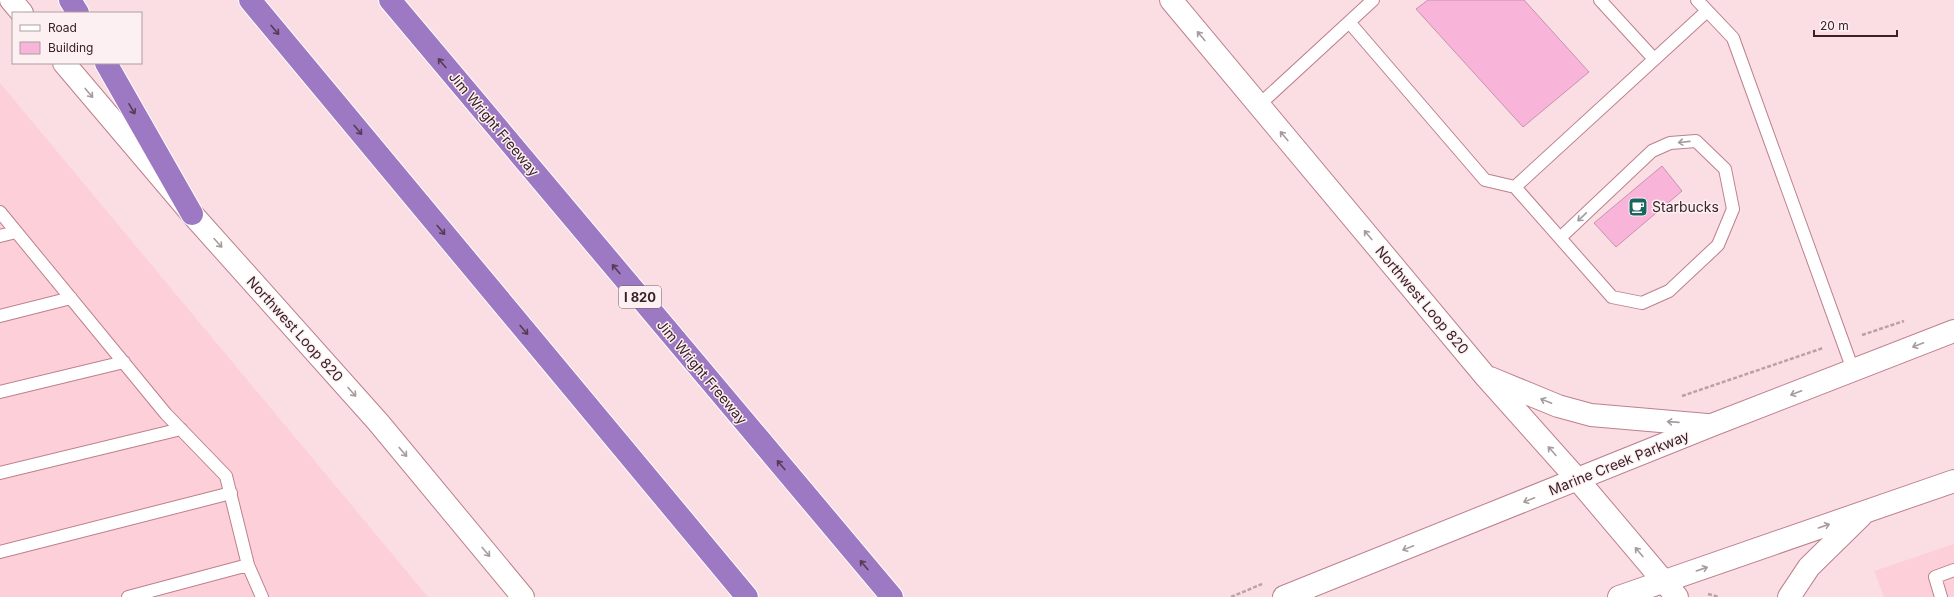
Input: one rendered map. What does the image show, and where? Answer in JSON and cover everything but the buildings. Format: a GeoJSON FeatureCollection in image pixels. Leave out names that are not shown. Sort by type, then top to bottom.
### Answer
{"type":"FeatureCollection","features":[{"type":"Feature","properties":{"kind":"highway"},"geometry":{"type":"LineString","coordinates":[[70,0],[77,12]]}},
{"type":"Feature","properties":{"kind":"highway"},"geometry":{"type":"LineString","coordinates":[[250,0],[747,597]]}},
{"type":"Feature","properties":{"kind":"highway","name":"Jim Wright Freeway"},"geometry":{"type":"LineString","coordinates":[[390,0],[891,596]]}},
{"type":"Feature","properties":{"kind":"highway"},"geometry":{"type":"LineString","coordinates":[[107,64],[192,214]]}},
{"type":"Feature","properties":{"kind":"main road"},"geometry":{"type":"LineString","coordinates":[[11,0],[21,12]]}},
{"type":"Feature","properties":{"kind":"main road","name":"Northwest Loop 820"},"geometry":{"type":"LineString","coordinates":[[1171,0],[1486,377],[1578,480],[1671,590]]}},
{"type":"Feature","properties":{"kind":"main road","name":"Northwest Loop 820"},"geometry":{"type":"LineString","coordinates":[[65,64],[192,214],[378,422],[523,597]]}},
{"type":"Feature","properties":{"kind":"main road","name":"Marine Creek Parkway"},"geometry":{"type":"LineString","coordinates":[[1284,597],[1712,425],[1954,331]]}},
{"type":"Feature","properties":{"kind":"main road"},"geometry":{"type":"LineString","coordinates":[[1486,377],[1558,406],[1591,415],[1712,425]]}},
{"type":"Feature","properties":{"kind":"main road"},"geometry":{"type":"LineString","coordinates":[[1619,597],[1671,590],[1865,512],[1954,481]]}},
{"type":"Feature","properties":{"kind":"main road"},"geometry":{"type":"LineString","coordinates":[[1789,597],[1809,567],[1865,512]]}},
{"type":"Feature","properties":{"kind":"lane"},"geometry":{"type":"LineString","coordinates":[[1259,105],[1373,0]]}},
{"type":"Feature","properties":{"kind":"lane"},"geometry":{"type":"LineString","coordinates":[[1600,0],[1654,59]]}},
{"type":"Feature","properties":{"kind":"lane"},"geometry":{"type":"LineString","coordinates":[[1697,0],[1733,38],[1853,370]]}},
{"type":"Feature","properties":{"kind":"lane"},"geometry":{"type":"LineString","coordinates":[[1515,187],[1707,10]]}},
{"type":"Feature","properties":{"kind":"lane"},"geometry":{"type":"LineString","coordinates":[[1349,22],[1485,180],[1515,187],[1612,297],[1642,304],[1669,291],[1718,245],[1733,209],[1725,169],[1696,141],[1670,143],[1652,151],[1560,238]]}},
{"type":"Feature","properties":{"kind":"lane"},"geometry":{"type":"LineString","coordinates":[[0,212],[166,414],[226,476],[248,565],[262,597]]}},
{"type":"Feature","properties":{"kind":"lane"},"geometry":{"type":"LineString","coordinates":[[0,236],[16,232]]}},
{"type":"Feature","properties":{"kind":"lane"},"geometry":{"type":"LineString","coordinates":[[0,316],[71,298]]}},
{"type":"Feature","properties":{"kind":"lane"},"geometry":{"type":"LineString","coordinates":[[0,392],[124,362]]}},
{"type":"Feature","properties":{"kind":"lane"},"geometry":{"type":"LineString","coordinates":[[0,473],[181,429]]}},
{"type":"Feature","properties":{"kind":"lane"},"geometry":{"type":"LineString","coordinates":[[0,552],[231,493]]}},
{"type":"Feature","properties":{"kind":"lane"},"geometry":{"type":"LineString","coordinates":[[128,597],[248,565]]}},
{"type":"Feature","properties":{"kind":"lane"},"geometry":{"type":"LineString","coordinates":[[1941,597],[1934,577],[1954,570]]}},
{"type":"Feature","properties":{"kind":"path"},"geometry":{"type":"LineString","coordinates":[[1678,397],[1910,319]]}},
{"type":"Feature","properties":{"kind":"shaded area"},"geometry":{"type":"Polygon","coordinates":[[[0,83],[428,597],[0,597],[0,83]]]}},
{"type":"Feature","properties":{"kind":"shaded area"},"geometry":{"type":"Polygon","coordinates":[[[1954,544],[1954,597],[1884,597],[1874,571],[1954,544]]]}},
{"type":"Feature","properties":{"kind":"place","name":"Starbucks"},"geometry":{"type":"Point","coordinates":[1638,207]}}]}
